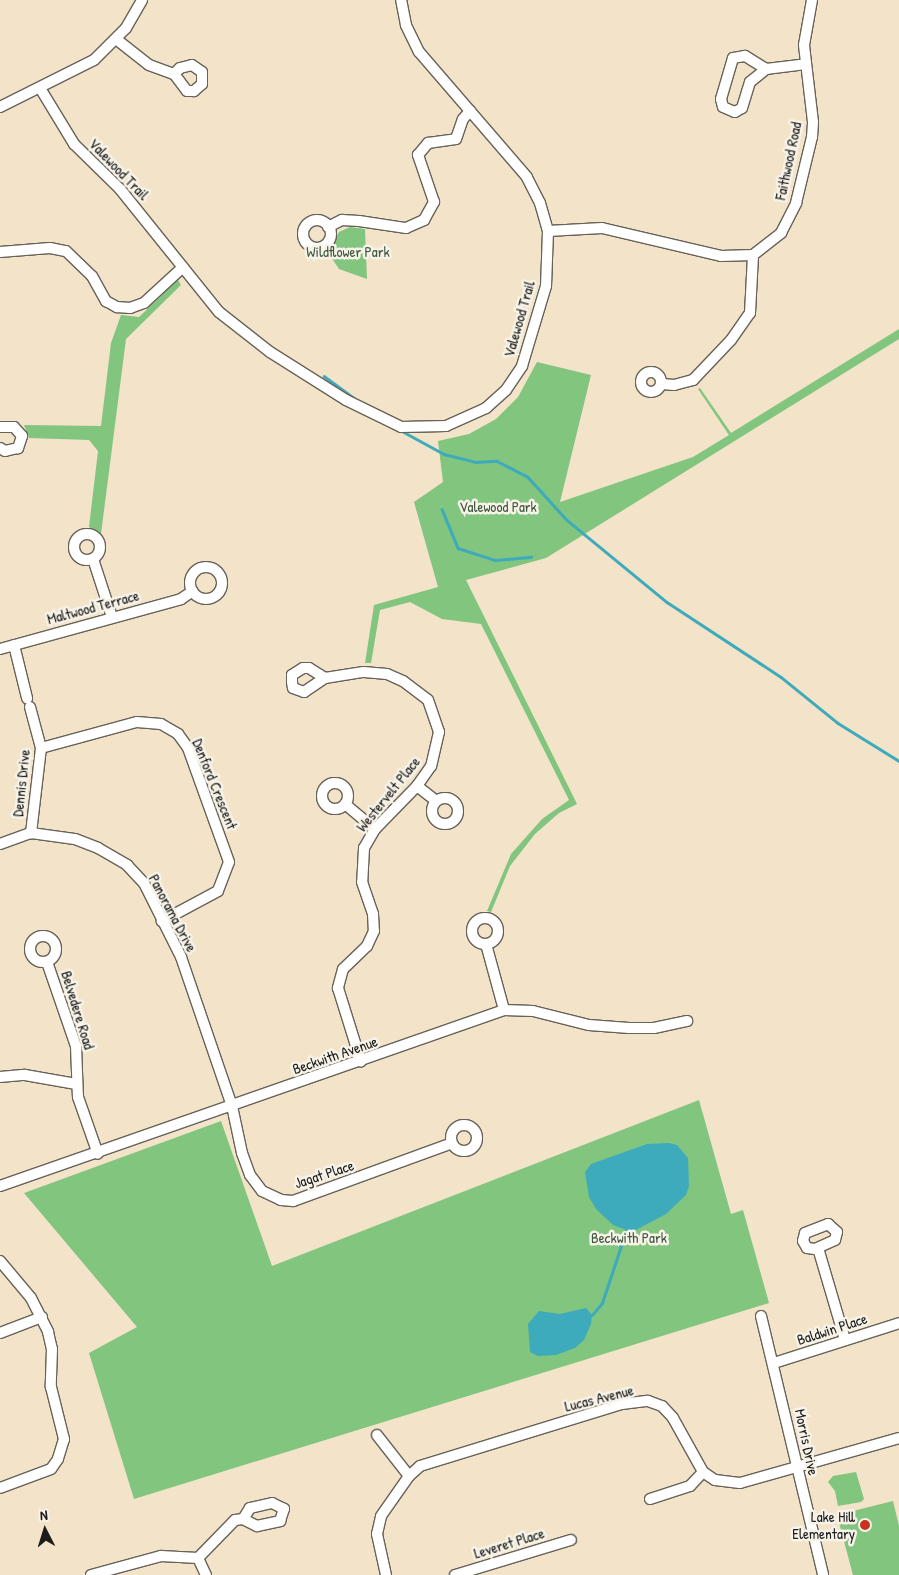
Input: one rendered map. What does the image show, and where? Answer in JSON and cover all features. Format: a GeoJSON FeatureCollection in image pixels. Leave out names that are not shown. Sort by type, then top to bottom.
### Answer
{"type":"FeatureCollection","features":[{"type":"Feature","properties":{"kind":"street"},"geometry":{"type":"LineString","coordinates":[[0,107],[82,68],[116,39],[142,0]]}},
{"type":"Feature","properties":{"kind":"street","name":"Valewood Trail"},"geometry":{"type":"LineString","coordinates":[[40,88],[70,138],[120,189],[219,312],[270,352],[346,400],[401,427],[425,428],[466,419],[486,408],[506,390],[522,366],[546,286],[548,231],[540,203],[527,177],[419,52],[406,25],[401,0]]}},
{"type":"Feature","properties":{"kind":"street","name":"Faithwood Road"},"geometry":{"type":"LineString","coordinates":[[752,256],[781,233],[796,203],[813,122],[804,64],[806,22],[812,0]]}},
{"type":"Feature","properties":{"kind":"street"},"geometry":{"type":"LineString","coordinates":[[116,39],[149,65],[174,74]]}},
{"type":"Feature","properties":{"kind":"street"},"geometry":{"type":"LineString","coordinates":[[766,68],[745,56],[733,58],[721,99],[723,107],[730,111],[742,108],[750,82],[766,68],[804,64]]}},
{"type":"Feature","properties":{"kind":"street"},"geometry":{"type":"LineString","coordinates":[[328,227],[342,220],[406,228],[424,220],[430,212],[433,192],[418,155],[428,143],[456,139],[463,119],[470,111]]}},
{"type":"Feature","properties":{"kind":"street"},"geometry":{"type":"LineString","coordinates":[[548,231],[602,228],[721,256],[752,256],[750,314],[731,340],[693,380],[674,385],[662,384]]}},
{"type":"Feature","properties":{"kind":"street"},"geometry":{"type":"LineString","coordinates":[[0,252],[50,248],[66,251],[92,276],[106,301],[117,308],[130,308],[144,303],[183,267]]}},
{"type":"Feature","properties":{"kind":"street"},"geometry":{"type":"LineString","coordinates":[[0,427],[14,427],[22,436],[18,448],[6,451],[0,448]]}},
{"type":"Feature","properties":{"kind":"street"},"geometry":{"type":"LineString","coordinates":[[93,558],[112,618]]}},
{"type":"Feature","properties":{"kind":"street","name":"Maltwood Terrace"},"geometry":{"type":"LineString","coordinates":[[0,649],[181,599],[193,591]]}},
{"type":"Feature","properties":{"kind":"street","name":"Dennis Drive"},"geometry":{"type":"LineString","coordinates":[[14,645],[41,748],[31,833]]}},
{"type":"Feature","properties":{"kind":"street","name":"Westervelt Place"},"geometry":{"type":"LineString","coordinates":[[325,678],[364,672],[387,674],[403,681],[428,700],[437,720],[439,743],[431,766],[417,786],[375,829],[364,848],[361,868],[373,914],[374,931],[367,946],[343,969],[338,988],[361,1062]]}},
{"type":"Feature","properties":{"kind":"street","name":"Denford Crescent"},"geometry":{"type":"LineString","coordinates":[[41,748],[137,722],[161,724],[178,734],[188,748],[229,862],[218,891],[162,921]]}},
{"type":"Feature","properties":{"kind":"street"},"geometry":{"type":"LineString","coordinates":[[417,786],[436,802]]}},
{"type":"Feature","properties":{"kind":"street"},"geometry":{"type":"LineString","coordinates":[[345,804],[375,829]]}},
{"type":"Feature","properties":{"kind":"street","name":"Panorama Drive"},"geometry":{"type":"LineString","coordinates":[[0,844],[31,833],[75,839],[98,848],[127,865],[144,883],[181,957],[232,1106]]}},
{"type":"Feature","properties":{"kind":"street"},"geometry":{"type":"LineString","coordinates":[[486,944],[504,1010]]}},
{"type":"Feature","properties":{"kind":"street","name":"Belvedere Road"},"geometry":{"type":"LineString","coordinates":[[47,962],[76,1046],[76,1084],[98,1154]]}},
{"type":"Feature","properties":{"kind":"street","name":"Beckwith Avenue"},"geometry":{"type":"LineString","coordinates":[[0,1186],[98,1154],[504,1010],[526,1010],[589,1025],[629,1028],[654,1028],[686,1021]]}},
{"type":"Feature","properties":{"kind":"street"},"geometry":{"type":"LineString","coordinates":[[0,1077],[25,1075],[76,1084]]}},
{"type":"Feature","properties":{"kind":"street","name":"Jagat Place"},"geometry":{"type":"LineString","coordinates":[[232,1106],[250,1175],[262,1191],[281,1200],[304,1198],[452,1143]]}},
{"type":"Feature","properties":{"kind":"street"},"geometry":{"type":"LineString","coordinates":[[818,1248],[845,1340]]}},
{"type":"Feature","properties":{"kind":"street"},"geometry":{"type":"LineString","coordinates":[[0,1261],[31,1298],[42,1317],[52,1349],[51,1387],[64,1440],[58,1459],[51,1469],[3,1484]]}},
{"type":"Feature","properties":{"kind":"street","name":"Morris Drive"},"geometry":{"type":"LineString","coordinates":[[761,1316],[774,1363],[796,1467],[823,1575]]}},
{"type":"Feature","properties":{"kind":"street"},"geometry":{"type":"LineString","coordinates":[[0,1333],[42,1317]]}},
{"type":"Feature","properties":{"kind":"street","name":"Baldwin Place"},"geometry":{"type":"LineString","coordinates":[[774,1363],[899,1323]]}},
{"type":"Feature","properties":{"kind":"street","name":"Lucas Avenue"},"geometry":{"type":"LineString","coordinates":[[386,1575],[377,1534],[381,1516],[409,1476],[420,1466],[622,1404],[648,1402],[662,1406],[673,1418],[703,1472]]}},
{"type":"Feature","properties":{"kind":"street"},"geometry":{"type":"LineString","coordinates":[[377,1435],[409,1476]]}},
{"type":"Feature","properties":{"kind":"street"},"geometry":{"type":"LineString","coordinates":[[650,1499],[690,1486],[703,1472],[716,1480],[740,1483],[899,1438]]}},
{"type":"Feature","properties":{"kind":"street"},"geometry":{"type":"LineString","coordinates":[[91,1575],[161,1556],[198,1558],[235,1520],[243,1518]]}},
{"type":"Feature","properties":{"kind":"street","name":"Leveret Place"},"geometry":{"type":"LineString","coordinates":[[455,1575],[571,1540]]}},
{"type":"Feature","properties":{"kind":"street"},"geometry":{"type":"LineString","coordinates":[[198,1558],[206,1575]]}},
{"type":"Feature","properties":{"kind":"green space","name":"Wildflower Park"},"geometry":{"type":"Polygon","coordinates":[[[350,227],[365,229],[367,279],[339,269],[327,251],[339,232],[350,227]]]}},
{"type":"Feature","properties":{"kind":"green space"},"geometry":{"type":"Polygon","coordinates":[[[178,280],[181,285],[126,339],[101,534],[89,527],[98,451],[89,440],[29,438],[24,425],[101,426],[111,343],[121,315],[139,317],[178,280]]]}},
{"type":"Feature","properties":{"kind":"green space","name":"Valewood Park"},"geometry":{"type":"Polygon","coordinates":[[[899,329],[899,339],[546,558],[466,580],[577,804],[559,813],[535,834],[510,866],[491,912],[487,911],[511,854],[542,819],[569,800],[481,624],[442,619],[410,602],[380,610],[371,663],[365,663],[374,605],[438,587],[414,502],[443,482],[438,441],[469,434],[496,419],[518,397],[537,362],[591,375],[560,502],[693,457],[729,435],[698,389],[700,388],[731,433],[899,329]]]}},
{"type":"Feature","properties":{"kind":"green space","name":"Beckwith Park"},"geometry":{"type":"Polygon","coordinates":[[[699,1100],[731,1214],[743,1210],[769,1303],[134,1499],[89,1353],[137,1327],[24,1193],[221,1121],[272,1266],[699,1100]]]}},
{"type":"Feature","properties":{"kind":"green space"},"geometry":{"type":"Polygon","coordinates":[[[856,1472],[864,1499],[861,1502],[838,1506],[835,1491],[828,1482],[833,1476],[856,1472]]]}},
{"type":"Feature","properties":{"kind":"green space"},"geometry":{"type":"Polygon","coordinates":[[[893,1501],[899,1526],[899,1575],[853,1575],[837,1515],[893,1501]]]}},
{"type":"Feature","properties":{"kind":"water"},"geometry":{"type":"Polygon","coordinates":[[[669,1143],[677,1145],[688,1158],[689,1186],[686,1195],[666,1214],[632,1232],[613,1225],[596,1209],[589,1197],[585,1172],[591,1164],[647,1144],[669,1143]]]}},
{"type":"Feature","properties":{"kind":"water"},"geometry":{"type":"Polygon","coordinates":[[[586,1308],[592,1315],[591,1324],[584,1340],[575,1348],[556,1355],[538,1356],[530,1352],[528,1324],[539,1311],[560,1314],[586,1308]]]}},
{"type":"Feature","properties":{"kind":"waterway"},"geometry":{"type":"LineString","coordinates":[[324,376],[357,400]]}},
{"type":"Feature","properties":{"kind":"waterway"},"geometry":{"type":"LineString","coordinates":[[402,431],[444,454],[475,462],[497,461],[528,477],[567,520],[667,602],[781,677],[838,723],[899,761]]}},
{"type":"Feature","properties":{"kind":"waterway"},"geometry":{"type":"LineString","coordinates":[[442,509],[458,548],[495,560],[531,557]]}},
{"type":"Feature","properties":{"kind":"waterway"},"geometry":{"type":"LineString","coordinates":[[592,1315],[602,1303],[626,1231]]}},
{"type":"Feature","properties":{"kind":"place","name":"Lake Hill Elementary"},"geometry":{"type":"Point","coordinates":[865,1525]}}]}
